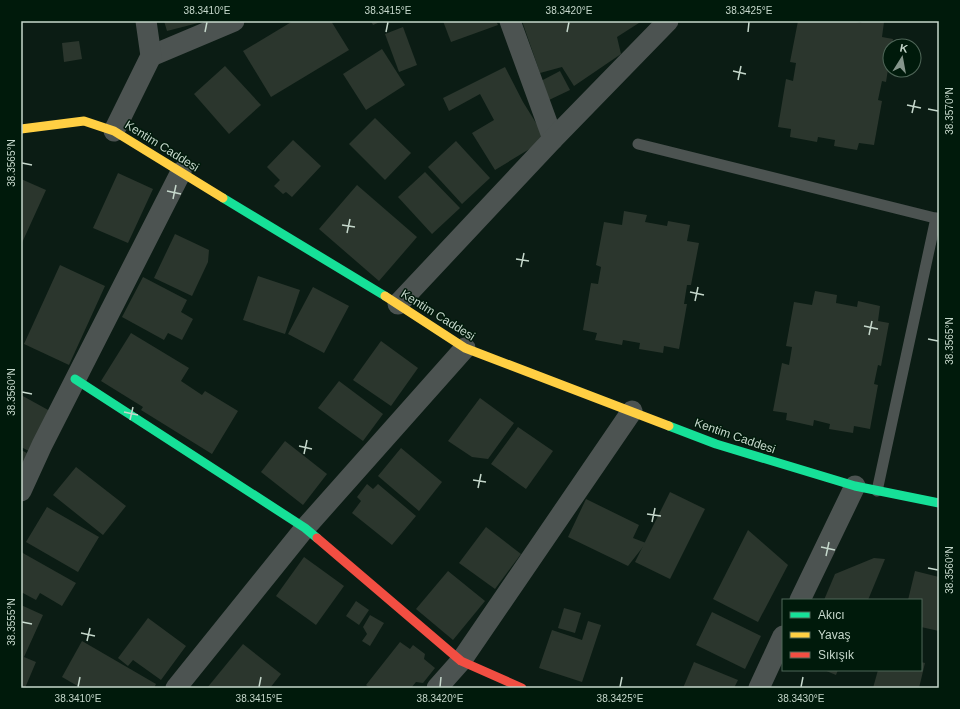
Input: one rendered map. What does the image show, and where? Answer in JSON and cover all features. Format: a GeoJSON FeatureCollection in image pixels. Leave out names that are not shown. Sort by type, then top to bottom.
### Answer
{"type":"FeatureCollection","features":[{"type":"Feature","properties":{"kind":"street"},"geometry":{"type":"LineString","coordinates":[[114,130],[150,56],[146,21]]}},
{"type":"Feature","properties":{"kind":"street"},"geometry":{"type":"LineString","coordinates":[[150,56],[234,21]]}},
{"type":"Feature","properties":{"kind":"street"},"geometry":{"type":"LineString","coordinates":[[510,21],[553,139]]}},
{"type":"Feature","properties":{"kind":"street"},"geometry":{"type":"LineString","coordinates":[[398,304],[553,139],[668,21]]}},
{"type":"Feature","properties":{"kind":"street","name":"Kentim Caddesi"},"geometry":{"type":"LineString","coordinates":[[21,130],[84,120],[114,130],[398,304],[465,348],[716,444],[854,486],[939,503]]}},
{"type":"Feature","properties":{"kind":"street"},"geometry":{"type":"LineString","coordinates":[[21,491],[75,379],[181,172]]}},
{"type":"Feature","properties":{"kind":"street"},"geometry":{"type":"LineString","coordinates":[[176,688],[305,528],[465,348]]}},
{"type":"Feature","properties":{"kind":"street"},"geometry":{"type":"LineString","coordinates":[[75,379],[305,528],[461,661],[522,688]]}},
{"type":"Feature","properties":{"kind":"street"},"geometry":{"type":"LineString","coordinates":[[437,688],[461,661],[632,411]]}},
{"type":"Feature","properties":{"kind":"street"},"geometry":{"type":"LineString","coordinates":[[800,599],[854,486]]}},
{"type":"Feature","properties":{"kind":"street"},"geometry":{"type":"LineString","coordinates":[[758,688],[782,638]]}},
{"type":"Feature","properties":{"kind":"lane"},"geometry":{"type":"LineString","coordinates":[[638,144],[937,218],[877,490]]}},
{"type":"Feature","properties":{"kind":"building"},"geometry":{"type":"Polygon","coordinates":[[[164,21],[202,21],[202,22],[167,31],[164,21]]]}},
{"type":"Feature","properties":{"kind":"building"},"geometry":{"type":"Polygon","coordinates":[[[293,21],[331,21],[349,50],[271,97],[243,51],[293,21]]]}},
{"type":"Feature","properties":{"kind":"building"},"geometry":{"type":"Polygon","coordinates":[[[371,21],[382,21],[373,25],[371,21]]]}},
{"type":"Feature","properties":{"kind":"building"},"geometry":{"type":"Polygon","coordinates":[[[443,21],[496,21],[498,25],[451,42],[443,21]]]}},
{"type":"Feature","properties":{"kind":"building"},"geometry":{"type":"Polygon","coordinates":[[[522,21],[642,21],[617,37],[621,54],[574,86],[562,67],[540,73],[522,21]]]}},
{"type":"Feature","properties":{"kind":"building"},"geometry":{"type":"Polygon","coordinates":[[[798,21],[851,21],[861,23],[862,21],[884,22],[882,37],[888,38],[882,38],[882,78],[887,78],[886,82],[882,81],[878,100],[882,101],[874,145],[859,143],[857,150],[834,146],[835,140],[818,137],[817,142],[790,137],[791,129],[778,127],[786,79],[793,81],[796,63],[790,62],[798,21]]]}},
{"type":"Feature","properties":{"kind":"building"},"geometry":{"type":"Polygon","coordinates":[[[403,27],[417,65],[399,72],[385,34],[403,27]]]}},
{"type":"Feature","properties":{"kind":"building"},"geometry":{"type":"Polygon","coordinates":[[[79,41],[82,59],[64,62],[62,43],[79,41]]]}},
{"type":"Feature","properties":{"kind":"building"},"geometry":{"type":"Polygon","coordinates":[[[382,49],[405,85],[366,110],[343,74],[382,49]]]}},
{"type":"Feature","properties":{"kind":"building"},"geometry":{"type":"Polygon","coordinates":[[[225,66],[261,105],[229,134],[194,94],[225,66]]]}},
{"type":"Feature","properties":{"kind":"building"},"geometry":{"type":"Polygon","coordinates":[[[505,67],[523,102],[546,139],[495,170],[472,133],[494,120],[480,94],[449,111],[443,98],[505,67]]]}},
{"type":"Feature","properties":{"kind":"building"},"geometry":{"type":"Polygon","coordinates":[[[560,71],[570,90],[549,100],[539,82],[560,71]]]}},
{"type":"Feature","properties":{"kind":"building"},"geometry":{"type":"Polygon","coordinates":[[[375,118],[411,153],[385,180],[349,144],[375,118]]]}},
{"type":"Feature","properties":{"kind":"building"},"geometry":{"type":"Polygon","coordinates":[[[293,140],[321,166],[292,197],[286,192],[283,194],[274,186],[280,180],[267,167],[293,140]]]}},
{"type":"Feature","properties":{"kind":"building"},"geometry":{"type":"Polygon","coordinates":[[[456,141],[490,178],[462,204],[428,167],[456,141]]]}},
{"type":"Feature","properties":{"kind":"building"},"geometry":{"type":"Polygon","coordinates":[[[425,172],[460,208],[432,234],[398,197],[425,172]]]}},
{"type":"Feature","properties":{"kind":"building"},"geometry":{"type":"Polygon","coordinates":[[[118,173],[153,189],[128,243],[93,228],[118,173]]]}},
{"type":"Feature","properties":{"kind":"building"},"geometry":{"type":"Polygon","coordinates":[[[21,179],[46,190],[21,245],[21,179]]]}},
{"type":"Feature","properties":{"kind":"building"},"geometry":{"type":"Polygon","coordinates":[[[357,185],[417,237],[379,281],[319,229],[357,185]]]}},
{"type":"Feature","properties":{"kind":"building"},"geometry":{"type":"Polygon","coordinates":[[[624,211],[647,215],[645,222],[667,226],[668,221],[690,225],[687,241],[699,243],[691,285],[687,285],[684,304],[687,304],[679,349],[664,346],[663,353],[639,349],[640,343],[623,340],[622,345],[595,340],[597,333],[583,330],[591,283],[598,284],[601,267],[596,265],[604,222],[622,225],[624,211]]]}},
{"type":"Feature","properties":{"kind":"building"},"geometry":{"type":"Polygon","coordinates":[[[175,234],[209,250],[208,262],[192,296],[154,278],[175,234]]]}},
{"type":"Feature","properties":{"kind":"building"},"geometry":{"type":"Polygon","coordinates":[[[60,265],[105,286],[69,365],[24,344],[60,265]]]}},
{"type":"Feature","properties":{"kind":"building"},"geometry":{"type":"Polygon","coordinates":[[[258,276],[300,290],[285,334],[243,320],[258,276]]]}},
{"type":"Feature","properties":{"kind":"building"},"geometry":{"type":"Polygon","coordinates":[[[143,277],[187,300],[181,312],[193,319],[182,340],[168,333],[164,340],[122,317],[143,277]]]}},
{"type":"Feature","properties":{"kind":"building"},"geometry":{"type":"Polygon","coordinates":[[[313,287],[349,306],[324,353],[288,334],[313,287]]]}},
{"type":"Feature","properties":{"kind":"building"},"geometry":{"type":"Polygon","coordinates":[[[815,291],[837,295],[836,303],[857,307],[858,301],[880,306],[878,321],[889,323],[881,366],[878,365],[874,384],[878,385],[870,429],[854,426],[853,433],[829,429],[830,424],[814,420],[813,426],[786,420],[787,413],[773,411],[782,363],[789,365],[792,347],[786,346],[794,302],[812,305],[815,291]]]}},
{"type":"Feature","properties":{"kind":"building"},"geometry":{"type":"Polygon","coordinates":[[[131,333],[189,368],[181,381],[202,395],[205,391],[238,411],[212,454],[141,410],[143,407],[101,381],[131,333]]]}},
{"type":"Feature","properties":{"kind":"building"},"geometry":{"type":"Polygon","coordinates":[[[381,341],[418,368],[391,406],[353,380],[381,341]]]}},
{"type":"Feature","properties":{"kind":"building"},"geometry":{"type":"Polygon","coordinates":[[[339,381],[383,414],[363,441],[318,408],[339,381]]]}},
{"type":"Feature","properties":{"kind":"building"},"geometry":{"type":"Polygon","coordinates":[[[21,395],[50,411],[29,451],[21,447],[21,395]]]}},
{"type":"Feature","properties":{"kind":"building"},"geometry":{"type":"Polygon","coordinates":[[[480,398],[514,423],[488,459],[472,457],[448,441],[480,398]]]}},
{"type":"Feature","properties":{"kind":"building"},"geometry":{"type":"Polygon","coordinates":[[[518,427],[553,451],[526,489],[491,464],[518,427]]]}},
{"type":"Feature","properties":{"kind":"building"},"geometry":{"type":"Polygon","coordinates":[[[285,441],[327,474],[303,505],[261,472],[285,441]]]}},
{"type":"Feature","properties":{"kind":"building"},"geometry":{"type":"Polygon","coordinates":[[[401,448],[442,482],[419,511],[378,476],[401,448]]]}},
{"type":"Feature","properties":{"kind":"building"},"geometry":{"type":"Polygon","coordinates":[[[21,450],[27,453],[21,472],[21,450]]]}},
{"type":"Feature","properties":{"kind":"building"},"geometry":{"type":"Polygon","coordinates":[[[76,467],[126,506],[103,535],[53,495],[76,467]]]}},
{"type":"Feature","properties":{"kind":"building"},"geometry":{"type":"Polygon","coordinates":[[[367,484],[373,489],[378,484],[416,516],[392,545],[352,513],[361,501],[357,497],[367,484]]]}},
{"type":"Feature","properties":{"kind":"building"},"geometry":{"type":"Polygon","coordinates":[[[670,492],[705,509],[670,579],[635,562],[670,492]]]}},
{"type":"Feature","properties":{"kind":"building"},"geometry":{"type":"Polygon","coordinates":[[[586,499],[639,525],[633,538],[646,543],[628,566],[568,537],[586,499]]]}},
{"type":"Feature","properties":{"kind":"building"},"geometry":{"type":"Polygon","coordinates":[[[47,507],[99,537],[78,572],[26,542],[47,507]]]}},
{"type":"Feature","properties":{"kind":"building"},"geometry":{"type":"Polygon","coordinates":[[[486,527],[521,554],[495,589],[459,563],[486,527]]]}},
{"type":"Feature","properties":{"kind":"building"},"geometry":{"type":"Polygon","coordinates":[[[748,530],[788,565],[758,622],[713,599],[748,530]]]}},
{"type":"Feature","properties":{"kind":"building"},"geometry":{"type":"Polygon","coordinates":[[[21,552],[76,583],[62,606],[40,593],[36,600],[21,592],[21,552]]]}},
{"type":"Feature","properties":{"kind":"building"},"geometry":{"type":"Polygon","coordinates":[[[304,557],[344,586],[316,625],[276,596],[304,557]]]}},
{"type":"Feature","properties":{"kind":"building"},"geometry":{"type":"Polygon","coordinates":[[[874,558],[885,559],[868,599],[824,599],[835,574],[874,558]]]}},
{"type":"Feature","properties":{"kind":"building"},"geometry":{"type":"Polygon","coordinates":[[[448,571],[485,601],[453,640],[416,609],[448,571]]]}},
{"type":"Feature","properties":{"kind":"building"},"geometry":{"type":"Polygon","coordinates":[[[915,571],[939,577],[939,631],[922,627],[922,599],[908,599],[915,571]]]}},
{"type":"Feature","properties":{"kind":"building"},"geometry":{"type":"Polygon","coordinates":[[[356,601],[369,610],[359,625],[346,616],[356,601]]]}},
{"type":"Feature","properties":{"kind":"building"},"geometry":{"type":"Polygon","coordinates":[[[21,605],[43,615],[24,657],[36,662],[25,688],[21,688],[21,605]]]}},
{"type":"Feature","properties":{"kind":"building"},"geometry":{"type":"Polygon","coordinates":[[[564,608],[581,613],[575,633],[558,628],[564,608]]]}},
{"type":"Feature","properties":{"kind":"building"},"geometry":{"type":"Polygon","coordinates":[[[712,612],[761,636],[745,669],[696,645],[712,612]]]}},
{"type":"Feature","properties":{"kind":"building"},"geometry":{"type":"Polygon","coordinates":[[[370,615],[384,623],[370,646],[362,641],[367,634],[363,627],[370,615]]]}},
{"type":"Feature","properties":{"kind":"building"},"geometry":{"type":"Polygon","coordinates":[[[148,618],[186,646],[161,680],[133,660],[128,666],[118,658],[148,618]]]}},
{"type":"Feature","properties":{"kind":"building"},"geometry":{"type":"Polygon","coordinates":[[[588,621],[601,625],[582,682],[539,668],[552,630],[582,640],[588,621]]]}},
{"type":"Feature","properties":{"kind":"building"},"geometry":{"type":"Polygon","coordinates":[[[82,641],[156,684],[154,688],[81,688],[62,677],[82,641]]]}},
{"type":"Feature","properties":{"kind":"building"},"geometry":{"type":"Polygon","coordinates":[[[400,642],[410,649],[413,645],[425,654],[424,659],[435,668],[423,683],[416,682],[411,688],[370,688],[366,685],[400,642]]]}},
{"type":"Feature","properties":{"kind":"building"},"geometry":{"type":"Polygon","coordinates":[[[243,644],[281,674],[270,688],[207,688],[243,644]]]}},
{"type":"Feature","properties":{"kind":"building"},"geometry":{"type":"Polygon","coordinates":[[[694,662],[738,680],[734,688],[683,688],[694,662]]]}},
{"type":"Feature","properties":{"kind":"building"},"geometry":{"type":"Polygon","coordinates":[[[922,662],[925,663],[919,688],[873,688],[878,671],[922,671],[922,662]]]}},
{"type":"Feature","properties":{"kind":"building"},"geometry":{"type":"Polygon","coordinates":[[[826,671],[838,671],[836,675],[826,671]]]}},
{"type":"Feature","properties":{"kind":"traffic: fast"},"geometry":{"type":"LineString","coordinates":[[223,198],[385,296]]}},
{"type":"Feature","properties":{"kind":"traffic: fast"},"geometry":{"type":"LineString","coordinates":[[75,379],[305,528],[317,538]]}},
{"type":"Feature","properties":{"kind":"traffic: fast"},"geometry":{"type":"LineString","coordinates":[[669,426],[716,444],[855,486],[939,503]]}},
{"type":"Feature","properties":{"kind":"traffic: slow"},"geometry":{"type":"LineString","coordinates":[[21,129],[84,121],[114,131],[223,198]]}},
{"type":"Feature","properties":{"kind":"traffic: slow"},"geometry":{"type":"LineString","coordinates":[[385,296],[465,348],[669,426]]}},
{"type":"Feature","properties":{"kind":"traffic: jam"},"geometry":{"type":"LineString","coordinates":[[317,538],[461,661],[522,688]]}}]}
